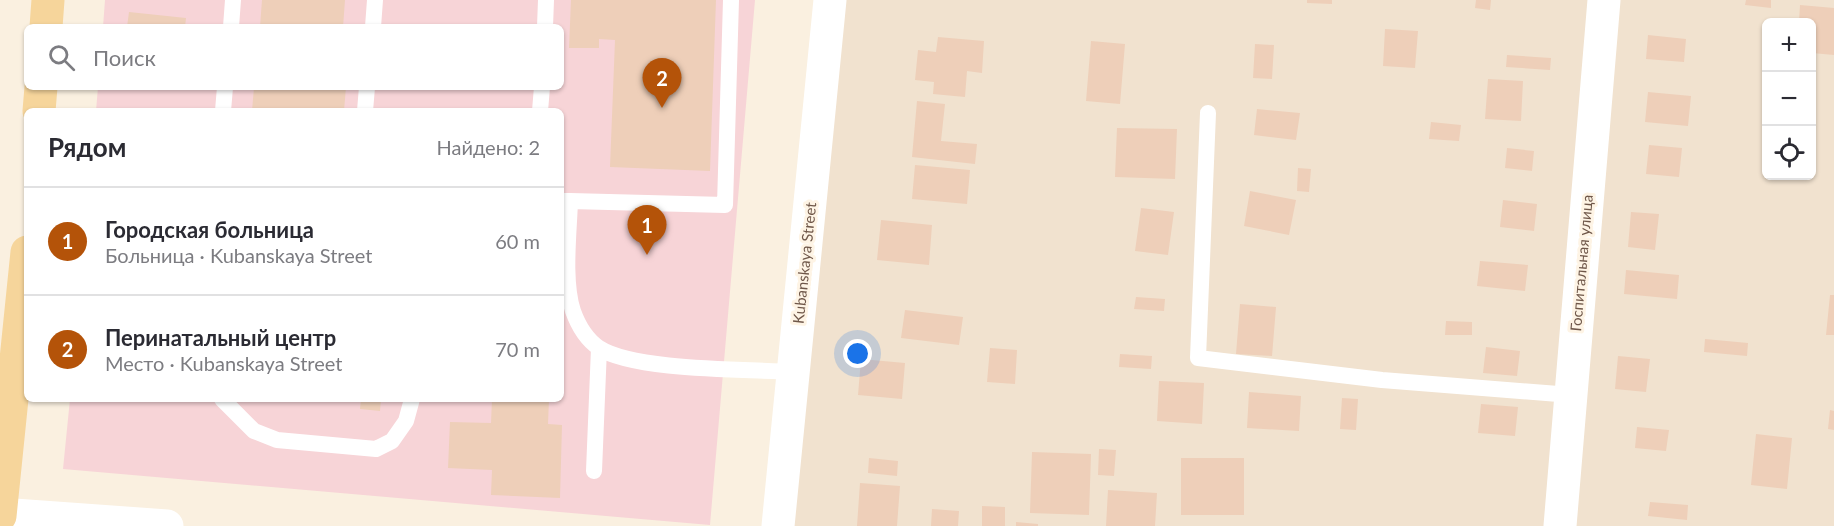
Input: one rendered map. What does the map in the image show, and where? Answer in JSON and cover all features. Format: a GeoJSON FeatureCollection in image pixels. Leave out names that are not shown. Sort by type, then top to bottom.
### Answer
{"type":"FeatureCollection","features":[{"type":"Feature","properties":{"kind":"main road"},"geometry":{"type":"LineString","coordinates":[[46,24],[48,0]]}},
{"type":"Feature","properties":{"kind":"main road"},"geometry":{"type":"LineString","coordinates":[[39,108],[41,90]]}},
{"type":"Feature","properties":{"kind":"main road"},"geometry":{"type":"LineString","coordinates":[[0,514],[24,281]]}},
{"type":"Feature","properties":{"kind":"street","name":"Kubanskaya Street"},"geometry":{"type":"LineString","coordinates":[[778,526],[830,0]]}},
{"type":"Feature","properties":{"kind":"street","name":"Госпитальная улица"},"geometry":{"type":"LineString","coordinates":[[1560,526],[1604,0]]}},
{"type":"Feature","properties":{"kind":"street"},"geometry":{"type":"LineString","coordinates":[[0,514],[166,526]]}},
{"type":"Feature","properties":{"kind":"lane"},"geometry":{"type":"LineString","coordinates":[[231,24],[233,0]]}},
{"type":"Feature","properties":{"kind":"lane"},"geometry":{"type":"LineString","coordinates":[[373,24],[375,0]]}},
{"type":"Feature","properties":{"kind":"lane"},"geometry":{"type":"LineString","coordinates":[[545,24],[546,0]]}},
{"type":"Feature","properties":{"kind":"lane"},"geometry":{"type":"LineString","coordinates":[[731,0],[725,205],[565,201],[569,293],[580,327],[599,348],[611,354],[646,363],[794,372]]}},
{"type":"Feature","properties":{"kind":"lane"},"geometry":{"type":"LineString","coordinates":[[223,108],[225,90]]}},
{"type":"Feature","properties":{"kind":"lane"},"geometry":{"type":"LineString","coordinates":[[364,108],[367,90]]}},
{"type":"Feature","properties":{"kind":"lane"},"geometry":{"type":"LineString","coordinates":[[540,108],[542,90]]}},
{"type":"Feature","properties":{"kind":"lane"},"geometry":{"type":"LineString","coordinates":[[1208,113],[1198,358],[1382,380],[1571,394]]}},
{"type":"Feature","properties":{"kind":"lane"},"geometry":{"type":"LineString","coordinates":[[594,471],[599,348]]}},
{"type":"Feature","properties":{"kind":"lane"},"geometry":{"type":"LineString","coordinates":[[225,402],[254,431],[278,440],[376,449],[392,441],[406,422],[411,402]]}},
{"type":"Feature","properties":{"kind":"shaded area"},"geometry":{"type":"Polygon","coordinates":[[[105,0],[755,0],[710,525],[63,469],[70,402],[564,402],[564,108],[96,108],[98,90],[564,90],[564,24],[103,24],[105,0]]]}},
{"type":"Feature","properties":{"kind":"shaded area"},"geometry":{"type":"Polygon","coordinates":[[[830,0],[1834,0],[1834,526],[778,526],[830,0]]]}},
{"type":"Feature","properties":{"kind":"building"},"geometry":{"type":"Polygon","coordinates":[[[262,0],[345,0],[343,24],[260,24],[262,0]]]}},
{"type":"Feature","properties":{"kind":"building"},"geometry":{"type":"Polygon","coordinates":[[[571,0],[716,0],[710,171],[610,167],[615,40],[599,39],[599,48],[569,48],[571,0]]]}},
{"type":"Feature","properties":{"kind":"building"},"geometry":{"type":"Polygon","coordinates":[[[1307,0],[1332,0],[1332,4],[1307,3],[1307,0]]]}},
{"type":"Feature","properties":{"kind":"building"},"geometry":{"type":"Polygon","coordinates":[[[1476,0],[1491,0],[1490,10],[1475,8],[1476,0]]]}},
{"type":"Feature","properties":{"kind":"building"},"geometry":{"type":"Polygon","coordinates":[[[1746,0],[1771,0],[1771,8],[1745,5],[1746,0]]]}},
{"type":"Feature","properties":{"kind":"building"},"geometry":{"type":"Polygon","coordinates":[[[1800,5],[1834,8],[1834,55],[1816,53],[1816,18],[1799,18],[1800,5]]]}},
{"type":"Feature","properties":{"kind":"building"},"geometry":{"type":"Polygon","coordinates":[[[129,12],[186,18],[185,24],[127,24],[129,12]]]}},
{"type":"Feature","properties":{"kind":"building"},"geometry":{"type":"Polygon","coordinates":[[[1385,29],[1418,31],[1415,68],[1383,66],[1385,29]]]}},
{"type":"Feature","properties":{"kind":"building"},"geometry":{"type":"Polygon","coordinates":[[[1648,35],[1686,39],[1684,62],[1646,59],[1648,35]]]}},
{"type":"Feature","properties":{"kind":"building"},"geometry":{"type":"Polygon","coordinates":[[[938,37],[984,41],[982,73],[967,71],[965,97],[933,94],[934,82],[915,80],[918,50],[936,52],[938,37]]]}},
{"type":"Feature","properties":{"kind":"building"},"geometry":{"type":"Polygon","coordinates":[[[1091,41],[1125,44],[1120,104],[1086,101],[1091,41]]]}},
{"type":"Feature","properties":{"kind":"building"},"geometry":{"type":"Polygon","coordinates":[[[1255,44],[1274,45],[1272,79],[1253,78],[1255,44]]]}},
{"type":"Feature","properties":{"kind":"building"},"geometry":{"type":"Polygon","coordinates":[[[1507,55],[1551,58],[1550,70],[1506,67],[1507,55]]]}},
{"type":"Feature","properties":{"kind":"building"},"geometry":{"type":"Polygon","coordinates":[[[1488,79],[1523,81],[1521,121],[1485,119],[1488,79]]]}},
{"type":"Feature","properties":{"kind":"building"},"geometry":{"type":"Polygon","coordinates":[[[254,90],[346,90],[344,108],[252,108],[254,90]]]}},
{"type":"Feature","properties":{"kind":"building"},"geometry":{"type":"Polygon","coordinates":[[[1648,92],[1691,96],[1688,126],[1645,122],[1648,92]]]}},
{"type":"Feature","properties":{"kind":"building"},"geometry":{"type":"Polygon","coordinates":[[[917,101],[945,104],[941,141],[977,144],[975,164],[912,157],[917,101]]]}},
{"type":"Feature","properties":{"kind":"building"},"geometry":{"type":"Polygon","coordinates":[[[1257,109],[1300,113],[1296,140],[1254,135],[1257,109]]]}},
{"type":"Feature","properties":{"kind":"building"},"geometry":{"type":"Polygon","coordinates":[[[1431,122],[1461,125],[1459,141],[1429,139],[1431,122]]]}},
{"type":"Feature","properties":{"kind":"building"},"geometry":{"type":"Polygon","coordinates":[[[1117,128],[1177,129],[1175,179],[1115,177],[1117,128]]]}},
{"type":"Feature","properties":{"kind":"building"},"geometry":{"type":"Polygon","coordinates":[[[1649,145],[1682,148],[1679,177],[1646,174],[1649,145]]]}},
{"type":"Feature","properties":{"kind":"building"},"geometry":{"type":"Polygon","coordinates":[[[1507,148],[1534,151],[1532,171],[1505,168],[1507,148]]]}},
{"type":"Feature","properties":{"kind":"building"},"geometry":{"type":"Polygon","coordinates":[[[915,165],[970,170],[967,204],[912,199],[915,165]]]}},
{"type":"Feature","properties":{"kind":"building"},"geometry":{"type":"Polygon","coordinates":[[[1298,168],[1311,169],[1309,192],[1297,191],[1298,168]]]}},
{"type":"Feature","properties":{"kind":"building"},"geometry":{"type":"Polygon","coordinates":[[[1250,191],[1296,200],[1289,235],[1244,226],[1250,191]]]}},
{"type":"Feature","properties":{"kind":"building"},"geometry":{"type":"Polygon","coordinates":[[[1503,200],[1537,204],[1534,231],[1500,227],[1503,200]]]}},
{"type":"Feature","properties":{"kind":"building"},"geometry":{"type":"Polygon","coordinates":[[[1141,208],[1174,212],[1168,255],[1135,251],[1141,208]]]}},
{"type":"Feature","properties":{"kind":"building"},"geometry":{"type":"Polygon","coordinates":[[[1631,212],[1659,214],[1655,250],[1628,247],[1631,212]]]}},
{"type":"Feature","properties":{"kind":"building"},"geometry":{"type":"Polygon","coordinates":[[[881,220],[932,225],[929,265],[877,260],[881,220]]]}},
{"type":"Feature","properties":{"kind":"building"},"geometry":{"type":"Polygon","coordinates":[[[1480,261],[1528,265],[1525,291],[1477,286],[1480,261]]]}},
{"type":"Feature","properties":{"kind":"building"},"geometry":{"type":"Polygon","coordinates":[[[1626,270],[1679,275],[1677,299],[1624,294],[1626,270]]]}},
{"type":"Feature","properties":{"kind":"building"},"geometry":{"type":"Polygon","coordinates":[[[1830,295],[1834,295],[1834,335],[1826,335],[1830,295]]]}},
{"type":"Feature","properties":{"kind":"building"},"geometry":{"type":"Polygon","coordinates":[[[1136,297],[1165,299],[1164,311],[1134,309],[1136,297]]]}},
{"type":"Feature","properties":{"kind":"building"},"geometry":{"type":"Polygon","coordinates":[[[1240,304],[1276,307],[1272,356],[1236,354],[1240,304]]]}},
{"type":"Feature","properties":{"kind":"building"},"geometry":{"type":"Polygon","coordinates":[[[905,310],[963,317],[959,345],[901,338],[905,310]]]}},
{"type":"Feature","properties":{"kind":"building"},"geometry":{"type":"Polygon","coordinates":[[[1446,321],[1472,322],[1472,335],[1445,335],[1446,321]]]}},
{"type":"Feature","properties":{"kind":"building"},"geometry":{"type":"Polygon","coordinates":[[[1705,339],[1748,343],[1747,356],[1704,352],[1705,339]]]}},
{"type":"Feature","properties":{"kind":"building"},"geometry":{"type":"Polygon","coordinates":[[[1486,347],[1520,351],[1517,376],[1483,373],[1486,347]]]}},
{"type":"Feature","properties":{"kind":"building"},"geometry":{"type":"Polygon","coordinates":[[[990,348],[1017,350],[1015,384],[987,382],[990,348]]]}},
{"type":"Feature","properties":{"kind":"building"},"geometry":{"type":"Polygon","coordinates":[[[1120,354],[1152,356],[1151,369],[1119,367],[1120,354]]]}},
{"type":"Feature","properties":{"kind":"building"},"geometry":{"type":"Polygon","coordinates":[[[1618,356],[1650,359],[1646,392],[1615,389],[1618,356]]]}},
{"type":"Feature","properties":{"kind":"building"},"geometry":{"type":"Polygon","coordinates":[[[861,359],[905,363],[902,399],[858,395],[861,359]]]}},
{"type":"Feature","properties":{"kind":"building"},"geometry":{"type":"Polygon","coordinates":[[[1159,381],[1204,383],[1202,424],[1157,421],[1159,381]]]}},
{"type":"Feature","properties":{"kind":"building"},"geometry":{"type":"Polygon","coordinates":[[[1249,392],[1301,396],[1299,431],[1247,428],[1249,392]]]}},
{"type":"Feature","properties":{"kind":"building"},"geometry":{"type":"Polygon","coordinates":[[[1342,398],[1358,399],[1356,430],[1340,429],[1342,398]]]}},
{"type":"Feature","properties":{"kind":"building"},"geometry":{"type":"Polygon","coordinates":[[[361,402],[381,402],[380,411],[360,409],[361,402]]]}},
{"type":"Feature","properties":{"kind":"building"},"geometry":{"type":"Polygon","coordinates":[[[492,402],[549,402],[548,424],[562,425],[560,498],[491,495],[492,470],[448,468],[450,422],[491,423],[492,402]]]}},
{"type":"Feature","properties":{"kind":"building"},"geometry":{"type":"Polygon","coordinates":[[[1481,404],[1518,407],[1515,436],[1478,433],[1481,404]]]}},
{"type":"Feature","properties":{"kind":"building"},"geometry":{"type":"Polygon","coordinates":[[[1830,410],[1834,411],[1834,430],[1828,429],[1830,410]]]}},
{"type":"Feature","properties":{"kind":"building"},"geometry":{"type":"Polygon","coordinates":[[[1637,427],[1669,430],[1666,451],[1635,448],[1637,427]]]}},
{"type":"Feature","properties":{"kind":"building"},"geometry":{"type":"Polygon","coordinates":[[[1756,434],[1792,438],[1787,489],[1751,485],[1756,434]]]}},
{"type":"Feature","properties":{"kind":"building"},"geometry":{"type":"Polygon","coordinates":[[[1099,449],[1116,450],[1114,476],[1098,475],[1099,449]]]}},
{"type":"Feature","properties":{"kind":"building"},"geometry":{"type":"Polygon","coordinates":[[[1032,452],[1091,454],[1089,515],[1030,513],[1032,452]]]}},
{"type":"Feature","properties":{"kind":"building"},"geometry":{"type":"Polygon","coordinates":[[[869,458],[898,461],[897,476],[868,473],[869,458]]]}},
{"type":"Feature","properties":{"kind":"building"},"geometry":{"type":"Polygon","coordinates":[[[1181,458],[1244,458],[1244,515],[1181,515],[1181,458]]]}},
{"type":"Feature","properties":{"kind":"building"},"geometry":{"type":"Polygon","coordinates":[[[860,483],[900,486],[897,526],[857,526],[860,483]]]}},
{"type":"Feature","properties":{"kind":"building"},"geometry":{"type":"Polygon","coordinates":[[[1108,490],[1157,493],[1155,526],[1106,526],[1108,490]]]}},
{"type":"Feature","properties":{"kind":"building"},"geometry":{"type":"Polygon","coordinates":[[[1650,502],[1688,505],[1687,520],[1648,516],[1650,502]]]}},
{"type":"Feature","properties":{"kind":"building"},"geometry":{"type":"Polygon","coordinates":[[[982,506],[1005,507],[1005,526],[982,526],[982,506]]]}},
{"type":"Feature","properties":{"kind":"building"},"geometry":{"type":"Polygon","coordinates":[[[932,509],[959,511],[958,526],[931,526],[932,509]]]}},
{"type":"Feature","properties":{"kind":"building"},"geometry":{"type":"Polygon","coordinates":[[[1016,522],[1038,524],[1038,526],[1016,526],[1016,522]]]}},
{"type":"Feature","properties":{"kind":"place","name":"Перинатальный центр"},"geometry":{"type":"Point","coordinates":[662,108]}},
{"type":"Feature","properties":{"kind":"place","name":"Городская больница"},"geometry":{"type":"Point","coordinates":[647,255]}}]}
